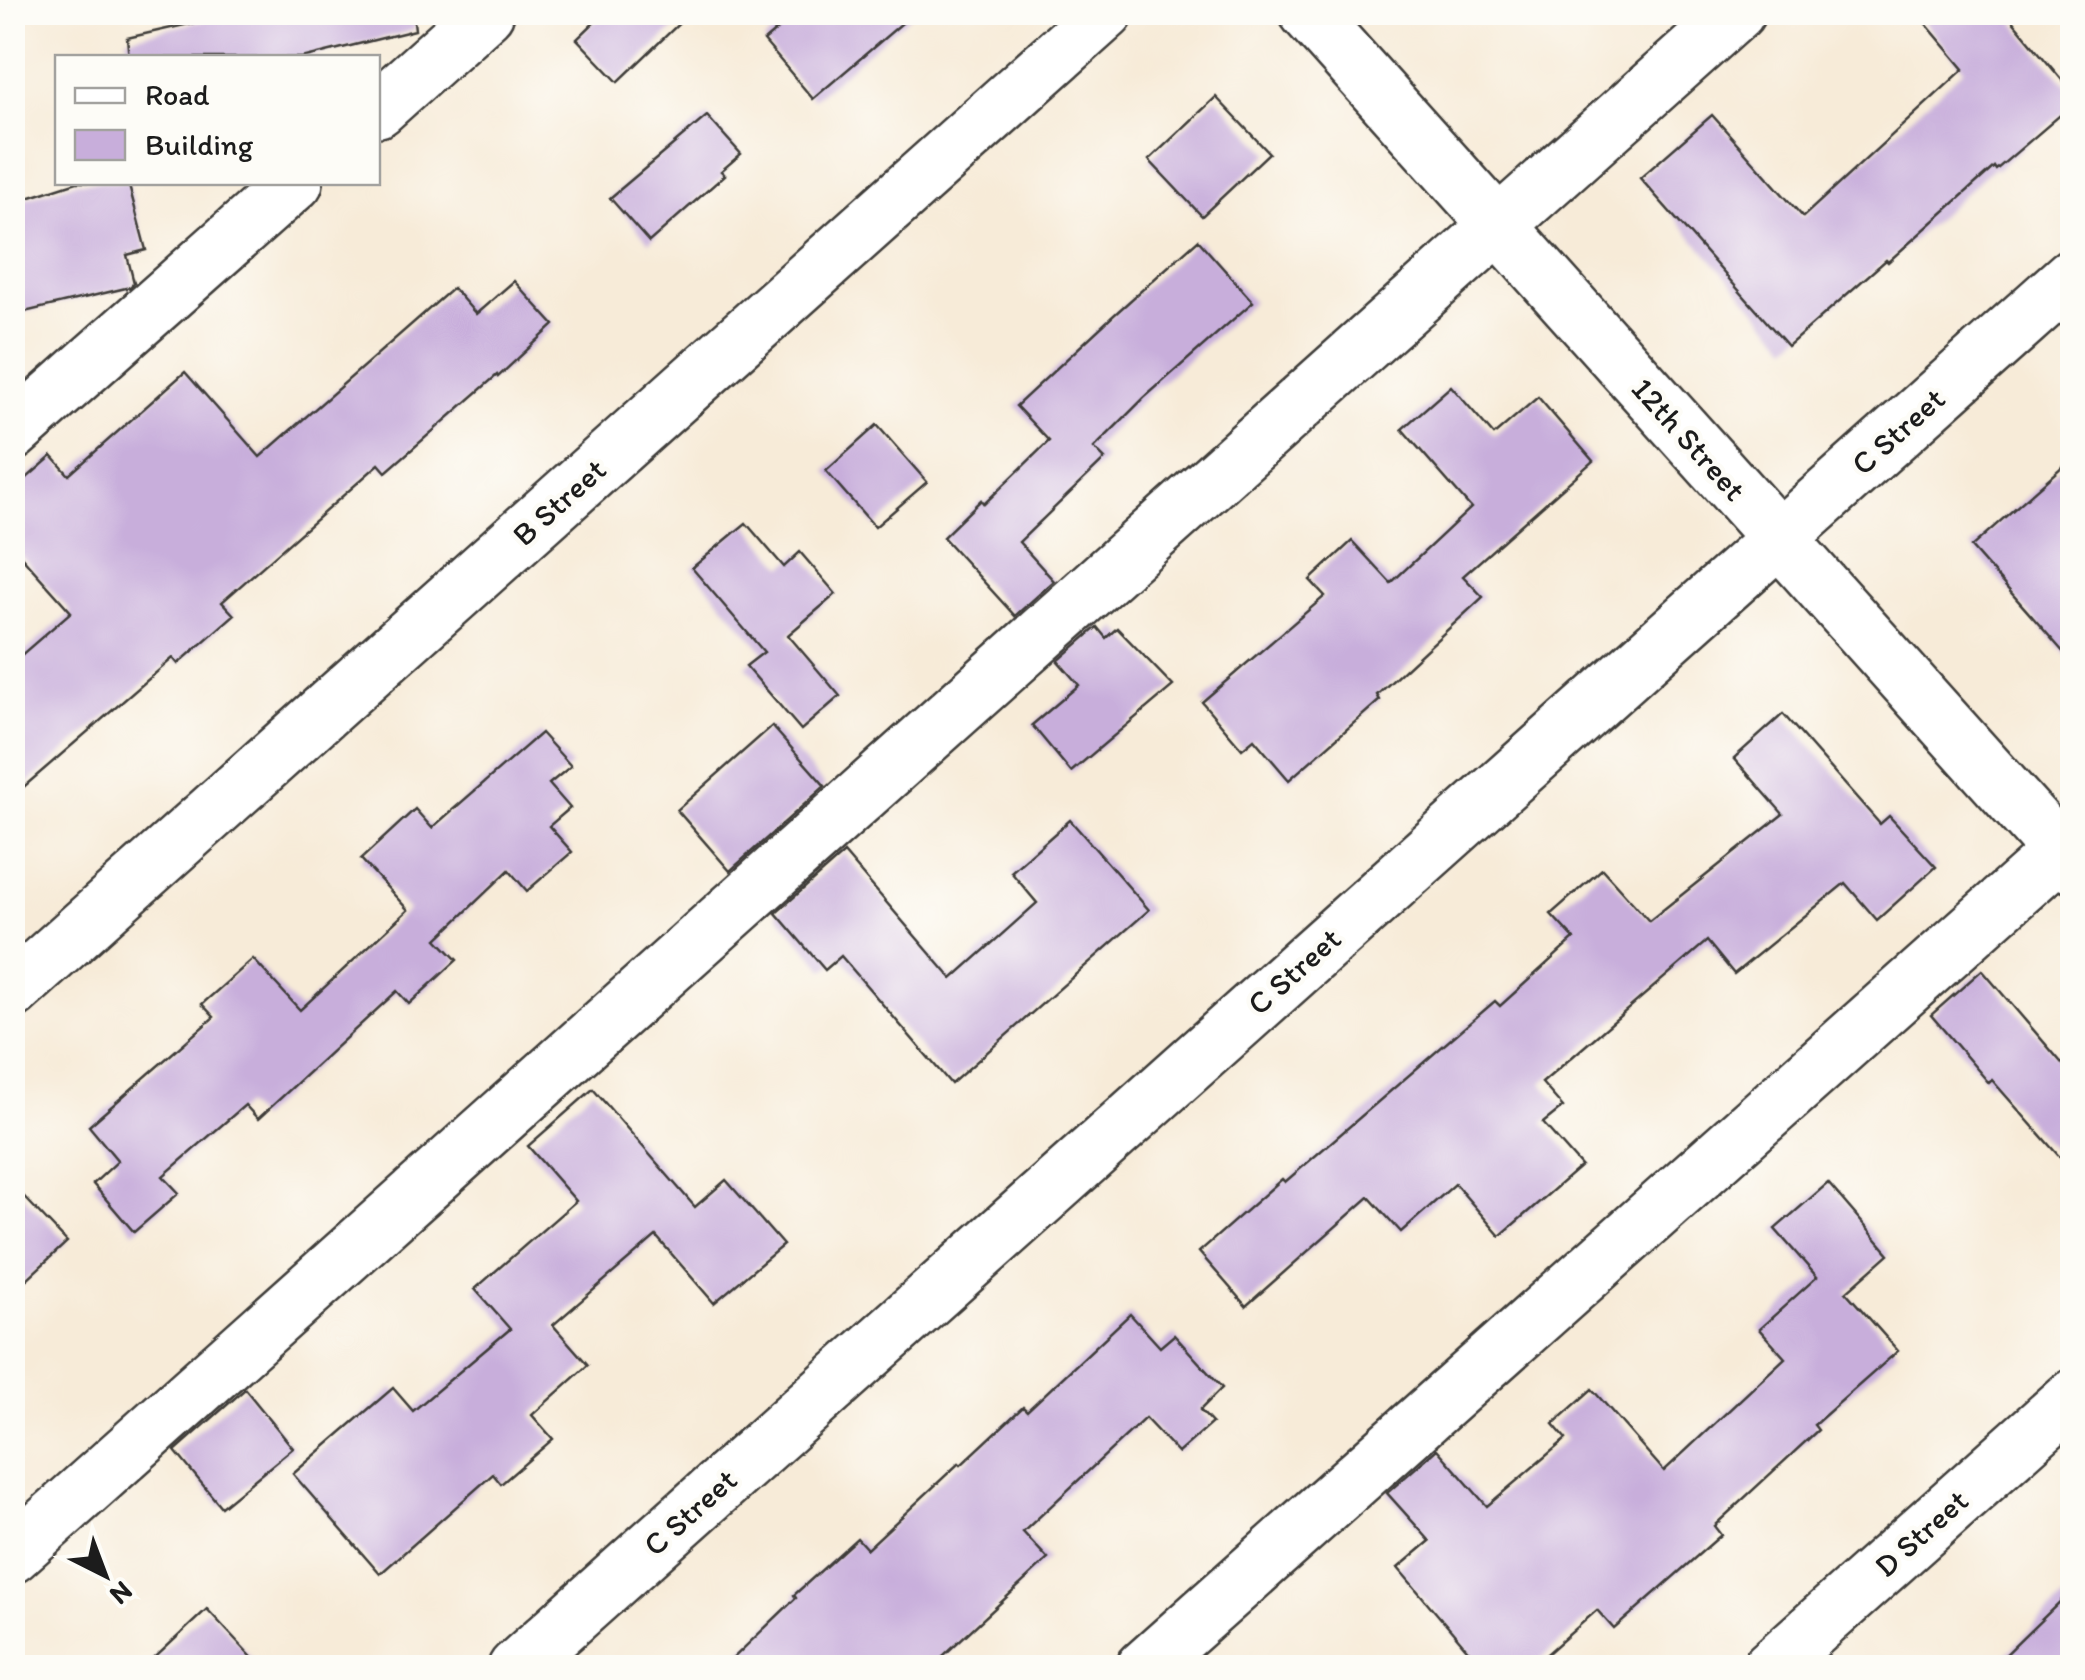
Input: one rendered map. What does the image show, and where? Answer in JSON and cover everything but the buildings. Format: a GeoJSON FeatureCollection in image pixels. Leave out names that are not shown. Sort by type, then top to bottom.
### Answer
{"type":"FeatureCollection","features":[{"type":"Feature","properties":{"kind":"street"},"geometry":{"type":"LineString","coordinates":[[380,107],[486,12]]}},
{"type":"Feature","properties":{"kind":"street","name":"B Street"},"geometry":{"type":"LineString","coordinates":[[12,991],[1106,12]]}},
{"type":"Feature","properties":{"kind":"street","name":"12th Street"},"geometry":{"type":"LineString","coordinates":[[1307,12],[1778,538],[2068,852]]}},
{"type":"Feature","properties":{"kind":"street"},"geometry":{"type":"LineString","coordinates":[[12,1555],[1737,12]]}},
{"type":"Feature","properties":{"kind":"street"},"geometry":{"type":"LineString","coordinates":[[12,434],[292,185]]}},
{"type":"Feature","properties":{"kind":"street","name":"C Street"},"geometry":{"type":"LineString","coordinates":[[516,1668],[2072,276]]}},
{"type":"Feature","properties":{"kind":"street"},"geometry":{"type":"LineString","coordinates":[[1144,1668],[2068,852]]}},
{"type":"Feature","properties":{"kind":"street","name":"D Street"},"geometry":{"type":"LineString","coordinates":[[1770,1668],[2072,1398]]}}]}
